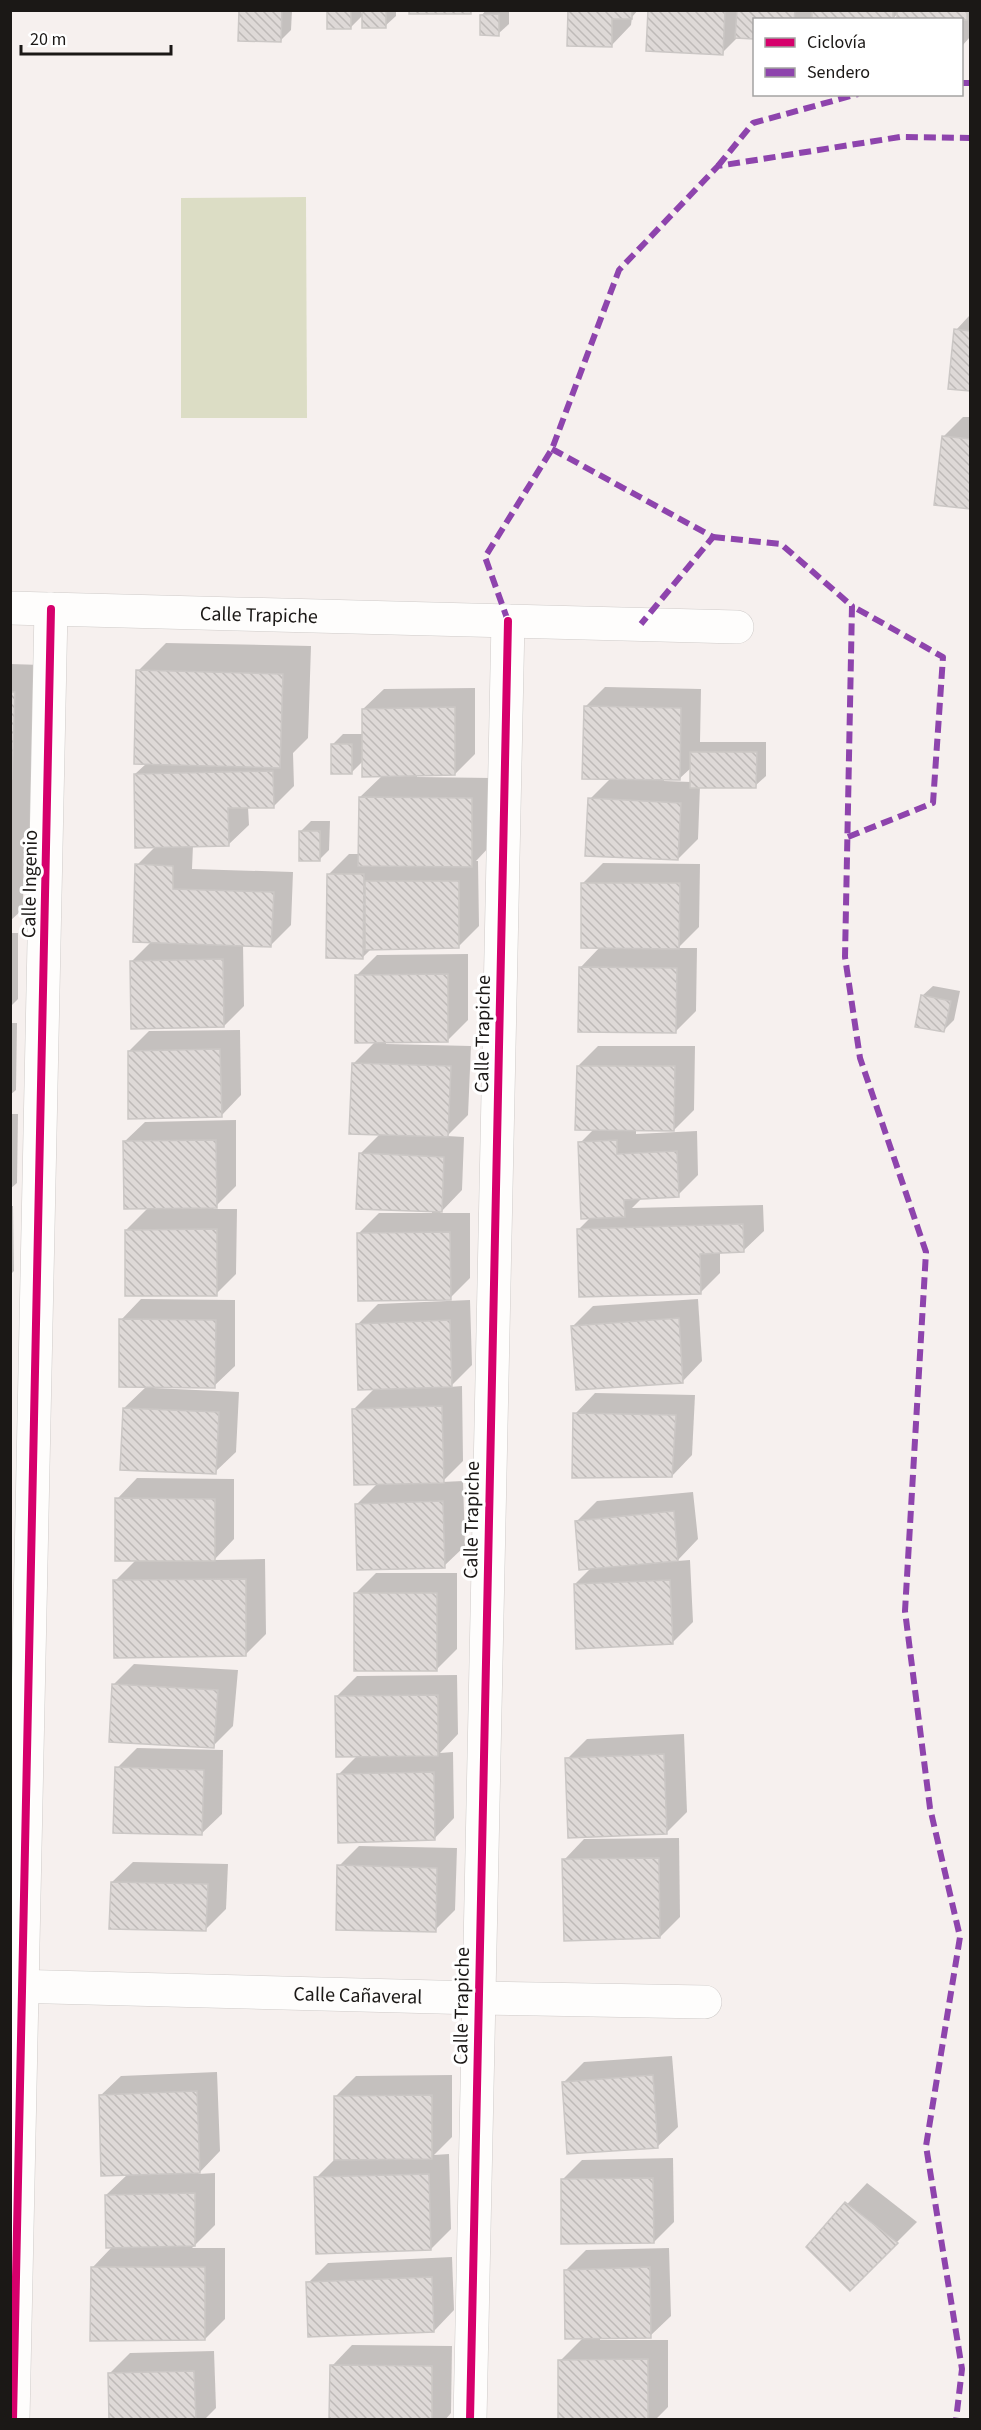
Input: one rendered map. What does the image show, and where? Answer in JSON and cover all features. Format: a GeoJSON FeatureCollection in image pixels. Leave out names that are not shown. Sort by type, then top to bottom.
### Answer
{"type":"FeatureCollection","features":[{"type":"Feature","properties":{"kind":"street","name":"Calle Trapiche"},"geometry":{"type":"LineString","coordinates":[[10,608],[737,627]]}},
{"type":"Feature","properties":{"kind":"street","name":"Calle Ingenio"},"geometry":{"type":"LineString","coordinates":[[14,2420],[16,1986],[51,609]]}},
{"type":"Feature","properties":{"kind":"street","name":"Calle Trapiche"},"geometry":{"type":"LineString","coordinates":[[470,2420],[477,1998],[508,621]]}},
{"type":"Feature","properties":{"kind":"street","name":"Calle Cañaveral"},"geometry":{"type":"LineString","coordinates":[[16,1986],[705,2002]]}},
{"type":"Feature","properties":{"kind":"green space"},"geometry":{"type":"Polygon","coordinates":[[[306,197],[307,418],[181,418],[181,198],[306,197]]]}},
{"type":"Feature","properties":{"kind":"building"},"geometry":{"type":"Polygon","coordinates":[[[239,10],[282,10],[281,42],[238,41],[239,10]]]}},
{"type":"Feature","properties":{"kind":"building"},"geometry":{"type":"Polygon","coordinates":[[[362,10],[386,10],[386,28],[362,28],[362,10]]]}},
{"type":"Feature","properties":{"kind":"building"},"geometry":{"type":"Polygon","coordinates":[[[409,10],[471,10],[471,14],[409,14],[409,10]]]}},
{"type":"Feature","properties":{"kind":"building"},"geometry":{"type":"Polygon","coordinates":[[[568,10],[632,10],[632,19],[612,19],[612,47],[567,46],[568,10]]]}},
{"type":"Feature","properties":{"kind":"building"},"geometry":{"type":"Polygon","coordinates":[[[648,10],[725,10],[723,55],[646,51],[648,10]]]}},
{"type":"Feature","properties":{"kind":"building"},"geometry":{"type":"Polygon","coordinates":[[[737,10],[795,10],[794,18],[753,18],[753,39],[735,38],[737,10]]]}},
{"type":"Feature","properties":{"kind":"building"},"geometry":{"type":"Polygon","coordinates":[[[812,10],[893,10],[893,18],[812,18],[812,10]]]}},
{"type":"Feature","properties":{"kind":"building"},"geometry":{"type":"Polygon","coordinates":[[[897,10],[967,10],[967,20],[963,18],[897,18],[897,10]]]}},
{"type":"Feature","properties":{"kind":"building"},"geometry":{"type":"Polygon","coordinates":[[[327,11],[351,11],[351,29],[327,29],[327,11]]]}},
{"type":"Feature","properties":{"kind":"building"},"geometry":{"type":"Polygon","coordinates":[[[499,14],[499,36],[480,35],[480,15],[499,14]]]}},
{"type":"Feature","properties":{"kind":"building"},"geometry":{"type":"Polygon","coordinates":[[[954,329],[970,331],[970,391],[948,389],[954,329]]]}},
{"type":"Feature","properties":{"kind":"building"},"geometry":{"type":"Polygon","coordinates":[[[942,436],[970,439],[970,509],[934,505],[942,436]]]}},
{"type":"Feature","properties":{"kind":"building"},"geometry":{"type":"Polygon","coordinates":[[[136,670],[283,674],[280,768],[134,764],[136,670]]]}},
{"type":"Feature","properties":{"kind":"building"},"geometry":{"type":"Polygon","coordinates":[[[10,692],[15,692],[12,779],[10,779],[10,692]]]}},
{"type":"Feature","properties":{"kind":"building"},"geometry":{"type":"Polygon","coordinates":[[[584,706],[681,708],[680,780],[582,779],[584,706]]]}},
{"type":"Feature","properties":{"kind":"building"},"geometry":{"type":"Polygon","coordinates":[[[455,707],[455,775],[362,777],[362,709],[455,707]]]}},
{"type":"Feature","properties":{"kind":"building"},"geometry":{"type":"Polygon","coordinates":[[[331,744],[352,744],[352,774],[331,774],[331,744]]]}},
{"type":"Feature","properties":{"kind":"building"},"geometry":{"type":"Polygon","coordinates":[[[690,752],[757,752],[756,788],[690,788],[690,752]]]}},
{"type":"Feature","properties":{"kind":"building"},"geometry":{"type":"Polygon","coordinates":[[[273,771],[274,808],[228,808],[229,846],[135,848],[134,774],[273,771]]]}},
{"type":"Feature","properties":{"kind":"building"},"geometry":{"type":"Polygon","coordinates":[[[359,797],[472,798],[472,867],[358,866],[359,797]]]}},
{"type":"Feature","properties":{"kind":"building"},"geometry":{"type":"Polygon","coordinates":[[[588,798],[681,803],[678,860],[585,856],[588,798]]]}},
{"type":"Feature","properties":{"kind":"building"},"geometry":{"type":"Polygon","coordinates":[[[299,831],[320,831],[320,861],[299,861],[299,831]]]}},
{"type":"Feature","properties":{"kind":"building"},"geometry":{"type":"Polygon","coordinates":[[[135,864],[173,866],[173,889],[274,892],[271,947],[133,942],[135,864]]]}},
{"type":"Feature","properties":{"kind":"building"},"geometry":{"type":"Polygon","coordinates":[[[327,874],[364,874],[363,959],[326,958],[327,874]]]}},
{"type":"Feature","properties":{"kind":"building"},"geometry":{"type":"Polygon","coordinates":[[[365,881],[459,881],[459,948],[365,950],[365,881]]]}},
{"type":"Feature","properties":{"kind":"building"},"geometry":{"type":"Polygon","coordinates":[[[581,883],[680,883],[679,949],[581,948],[581,883]]]}},
{"type":"Feature","properties":{"kind":"building"},"geometry":{"type":"Polygon","coordinates":[[[223,959],[224,1027],[131,1029],[130,961],[223,959]]]}},
{"type":"Feature","properties":{"kind":"building"},"geometry":{"type":"Polygon","coordinates":[[[579,967],[677,968],[676,1033],[578,1032],[579,967]]]}},
{"type":"Feature","properties":{"kind":"building"},"geometry":{"type":"Polygon","coordinates":[[[448,974],[448,1042],[355,1043],[355,975],[448,974]]]}},
{"type":"Feature","properties":{"kind":"building"},"geometry":{"type":"Polygon","coordinates":[[[921,995],[951,1001],[944,1032],[915,1027],[921,995]]]}},
{"type":"Feature","properties":{"kind":"building"},"geometry":{"type":"Polygon","coordinates":[[[220,1049],[222,1117],[128,1119],[128,1051],[220,1049]]]}},
{"type":"Feature","properties":{"kind":"building"},"geometry":{"type":"Polygon","coordinates":[[[352,1063],[451,1066],[448,1137],[349,1134],[352,1063]]]}},
{"type":"Feature","properties":{"kind":"building"},"geometry":{"type":"Polygon","coordinates":[[[577,1066],[675,1066],[674,1131],[575,1130],[577,1066]]]}},
{"type":"Feature","properties":{"kind":"building"},"geometry":{"type":"Polygon","coordinates":[[[216,1140],[217,1208],[124,1209],[123,1141],[216,1140]]]}},
{"type":"Feature","properties":{"kind":"building"},"geometry":{"type":"Polygon","coordinates":[[[617,1140],[617,1154],[677,1151],[679,1197],[624,1200],[625,1217],[581,1219],[578,1142],[617,1140]]]}},
{"type":"Feature","properties":{"kind":"building"},"geometry":{"type":"Polygon","coordinates":[[[359,1153],[444,1157],[442,1212],[356,1209],[359,1153]]]}},
{"type":"Feature","properties":{"kind":"building"},"geometry":{"type":"Polygon","coordinates":[[[743,1224],[744,1252],[700,1254],[701,1294],[579,1297],[577,1229],[743,1224]]]}},
{"type":"Feature","properties":{"kind":"building"},"geometry":{"type":"Polygon","coordinates":[[[217,1229],[217,1296],[125,1296],[125,1230],[217,1229]]]}},
{"type":"Feature","properties":{"kind":"building"},"geometry":{"type":"Polygon","coordinates":[[[450,1232],[451,1300],[358,1301],[357,1233],[450,1232]]]}},
{"type":"Feature","properties":{"kind":"building"},"geometry":{"type":"Polygon","coordinates":[[[679,1318],[683,1383],[576,1390],[571,1326],[679,1318]]]}},
{"type":"Feature","properties":{"kind":"building"},"geometry":{"type":"Polygon","coordinates":[[[119,1319],[216,1320],[215,1388],[119,1387],[119,1319]]]}},
{"type":"Feature","properties":{"kind":"building"},"geometry":{"type":"Polygon","coordinates":[[[450,1320],[452,1387],[358,1390],[356,1324],[450,1320]]]}},
{"type":"Feature","properties":{"kind":"building"},"geometry":{"type":"Polygon","coordinates":[[[442,1406],[444,1483],[354,1485],[352,1409],[442,1406]]]}},
{"type":"Feature","properties":{"kind":"building"},"geometry":{"type":"Polygon","coordinates":[[[123,1408],[219,1412],[216,1474],[120,1470],[123,1408]]]}},
{"type":"Feature","properties":{"kind":"building"},"geometry":{"type":"Polygon","coordinates":[[[573,1413],[676,1415],[672,1477],[572,1478],[573,1413]]]}},
{"type":"Feature","properties":{"kind":"building"},"geometry":{"type":"Polygon","coordinates":[[[115,1498],[215,1499],[215,1561],[115,1561],[115,1498]]]}},
{"type":"Feature","properties":{"kind":"building"},"geometry":{"type":"Polygon","coordinates":[[[443,1501],[445,1568],[357,1570],[355,1504],[443,1501]]]}},
{"type":"Feature","properties":{"kind":"building"},"geometry":{"type":"Polygon","coordinates":[[[674,1511],[678,1561],[579,1570],[575,1521],[674,1511]]]}},
{"type":"Feature","properties":{"kind":"building"},"geometry":{"type":"Polygon","coordinates":[[[246,1579],[246,1656],[114,1658],[113,1580],[246,1579]]]}},
{"type":"Feature","properties":{"kind":"building"},"geometry":{"type":"Polygon","coordinates":[[[670,1580],[673,1644],[576,1649],[574,1584],[670,1580]]]}},
{"type":"Feature","properties":{"kind":"building"},"geometry":{"type":"Polygon","coordinates":[[[354,1593],[437,1593],[437,1671],[354,1671],[354,1593]]]}},
{"type":"Feature","properties":{"kind":"building"},"geometry":{"type":"Polygon","coordinates":[[[112,1684],[218,1690],[214,1748],[109,1742],[112,1684]]]}},
{"type":"Feature","properties":{"kind":"building"},"geometry":{"type":"Polygon","coordinates":[[[438,1695],[438,1756],[336,1757],[335,1696],[438,1695]]]}},
{"type":"Feature","properties":{"kind":"building"},"geometry":{"type":"Polygon","coordinates":[[[664,1754],[667,1834],[568,1838],[565,1758],[664,1754]]]}},
{"type":"Feature","properties":{"kind":"building"},"geometry":{"type":"Polygon","coordinates":[[[115,1767],[204,1770],[202,1835],[113,1833],[115,1767]]]}},
{"type":"Feature","properties":{"kind":"building"},"geometry":{"type":"Polygon","coordinates":[[[434,1772],[435,1840],[338,1843],[337,1774],[434,1772]]]}},
{"type":"Feature","properties":{"kind":"building"},"geometry":{"type":"Polygon","coordinates":[[[659,1858],[660,1938],[564,1941],[562,1859],[659,1858]]]}},
{"type":"Feature","properties":{"kind":"building"},"geometry":{"type":"Polygon","coordinates":[[[337,1865],[437,1868],[436,1932],[336,1930],[337,1865]]]}},
{"type":"Feature","properties":{"kind":"building"},"geometry":{"type":"Polygon","coordinates":[[[111,1882],[208,1884],[206,1931],[109,1929],[111,1882]]]}},
{"type":"Feature","properties":{"kind":"building"},"geometry":{"type":"Polygon","coordinates":[[[653,2075],[658,2148],[567,2154],[562,2082],[653,2075]]]}},
{"type":"Feature","properties":{"kind":"building"},"geometry":{"type":"Polygon","coordinates":[[[197,2091],[200,2173],[101,2176],[99,2095],[197,2091]]]}},
{"type":"Feature","properties":{"kind":"building"},"geometry":{"type":"Polygon","coordinates":[[[432,2095],[432,2159],[334,2160],[334,2096],[432,2095]]]}},
{"type":"Feature","properties":{"kind":"building"},"geometry":{"type":"Polygon","coordinates":[[[429,2174],[431,2250],[316,2254],[314,2177],[429,2174]]]}},
{"type":"Feature","properties":{"kind":"building"},"geometry":{"type":"Polygon","coordinates":[[[653,2178],[654,2243],[561,2244],[561,2179],[653,2178]]]}},
{"type":"Feature","properties":{"kind":"building"},"geometry":{"type":"Polygon","coordinates":[[[195,2193],[195,2246],[106,2248],[105,2195],[195,2193]]]}},
{"type":"Feature","properties":{"kind":"building"},"geometry":{"type":"Polygon","coordinates":[[[845,2202],[898,2243],[850,2291],[806,2247],[845,2202]]]}},
{"type":"Feature","properties":{"kind":"building"},"geometry":{"type":"Polygon","coordinates":[[[91,2267],[205,2267],[205,2340],[90,2341],[91,2267]]]}},
{"type":"Feature","properties":{"kind":"building"},"geometry":{"type":"Polygon","coordinates":[[[650,2267],[651,2338],[565,2339],[564,2270],[650,2267]]]}},
{"type":"Feature","properties":{"kind":"building"},"geometry":{"type":"Polygon","coordinates":[[[432,2277],[434,2332],[308,2337],[306,2282],[432,2277]]]}},
{"type":"Feature","properties":{"kind":"building"},"geometry":{"type":"Polygon","coordinates":[[[648,2359],[648,2420],[558,2420],[558,2360],[648,2359]]]}},
{"type":"Feature","properties":{"kind":"building"},"geometry":{"type":"Polygon","coordinates":[[[330,2365],[432,2366],[432,2420],[329,2420],[330,2365]]]}},
{"type":"Feature","properties":{"kind":"building"},"geometry":{"type":"Polygon","coordinates":[[[194,2371],[196,2420],[109,2420],[108,2373],[194,2371]]]}},
{"type":"Feature","properties":{"kind":"marked path"},"geometry":{"type":"LineString","coordinates":[[963,83],[970,83]]}},
{"type":"Feature","properties":{"kind":"marked path"},"geometry":{"type":"LineString","coordinates":[[718,166],[753,123],[851,96]]}},
{"type":"Feature","properties":{"kind":"marked path"},"geometry":{"type":"LineString","coordinates":[[508,621],[485,557],[552,449],[619,270],[718,166],[900,137],[970,138]]}},
{"type":"Feature","properties":{"kind":"marked path"},"geometry":{"type":"LineString","coordinates":[[552,449],[713,537],[641,624]]}},
{"type":"Feature","properties":{"kind":"marked path"},"geometry":{"type":"LineString","coordinates":[[713,537],[781,544],[852,606],[845,957],[860,1058],[926,1252],[905,1611],[930,1808],[960,1937],[926,2146],[962,2369],[956,2420]]}},
{"type":"Feature","properties":{"kind":"marked path"},"geometry":{"type":"LineString","coordinates":[[848,837],[933,803],[943,657],[852,606]]}},
{"type":"Feature","properties":{"kind":"cycle path"},"geometry":{"type":"LineString","coordinates":[[13,2420],[51,609]]}},
{"type":"Feature","properties":{"kind":"cycle path"},"geometry":{"type":"LineString","coordinates":[[470,2420],[508,621]]}}]}
